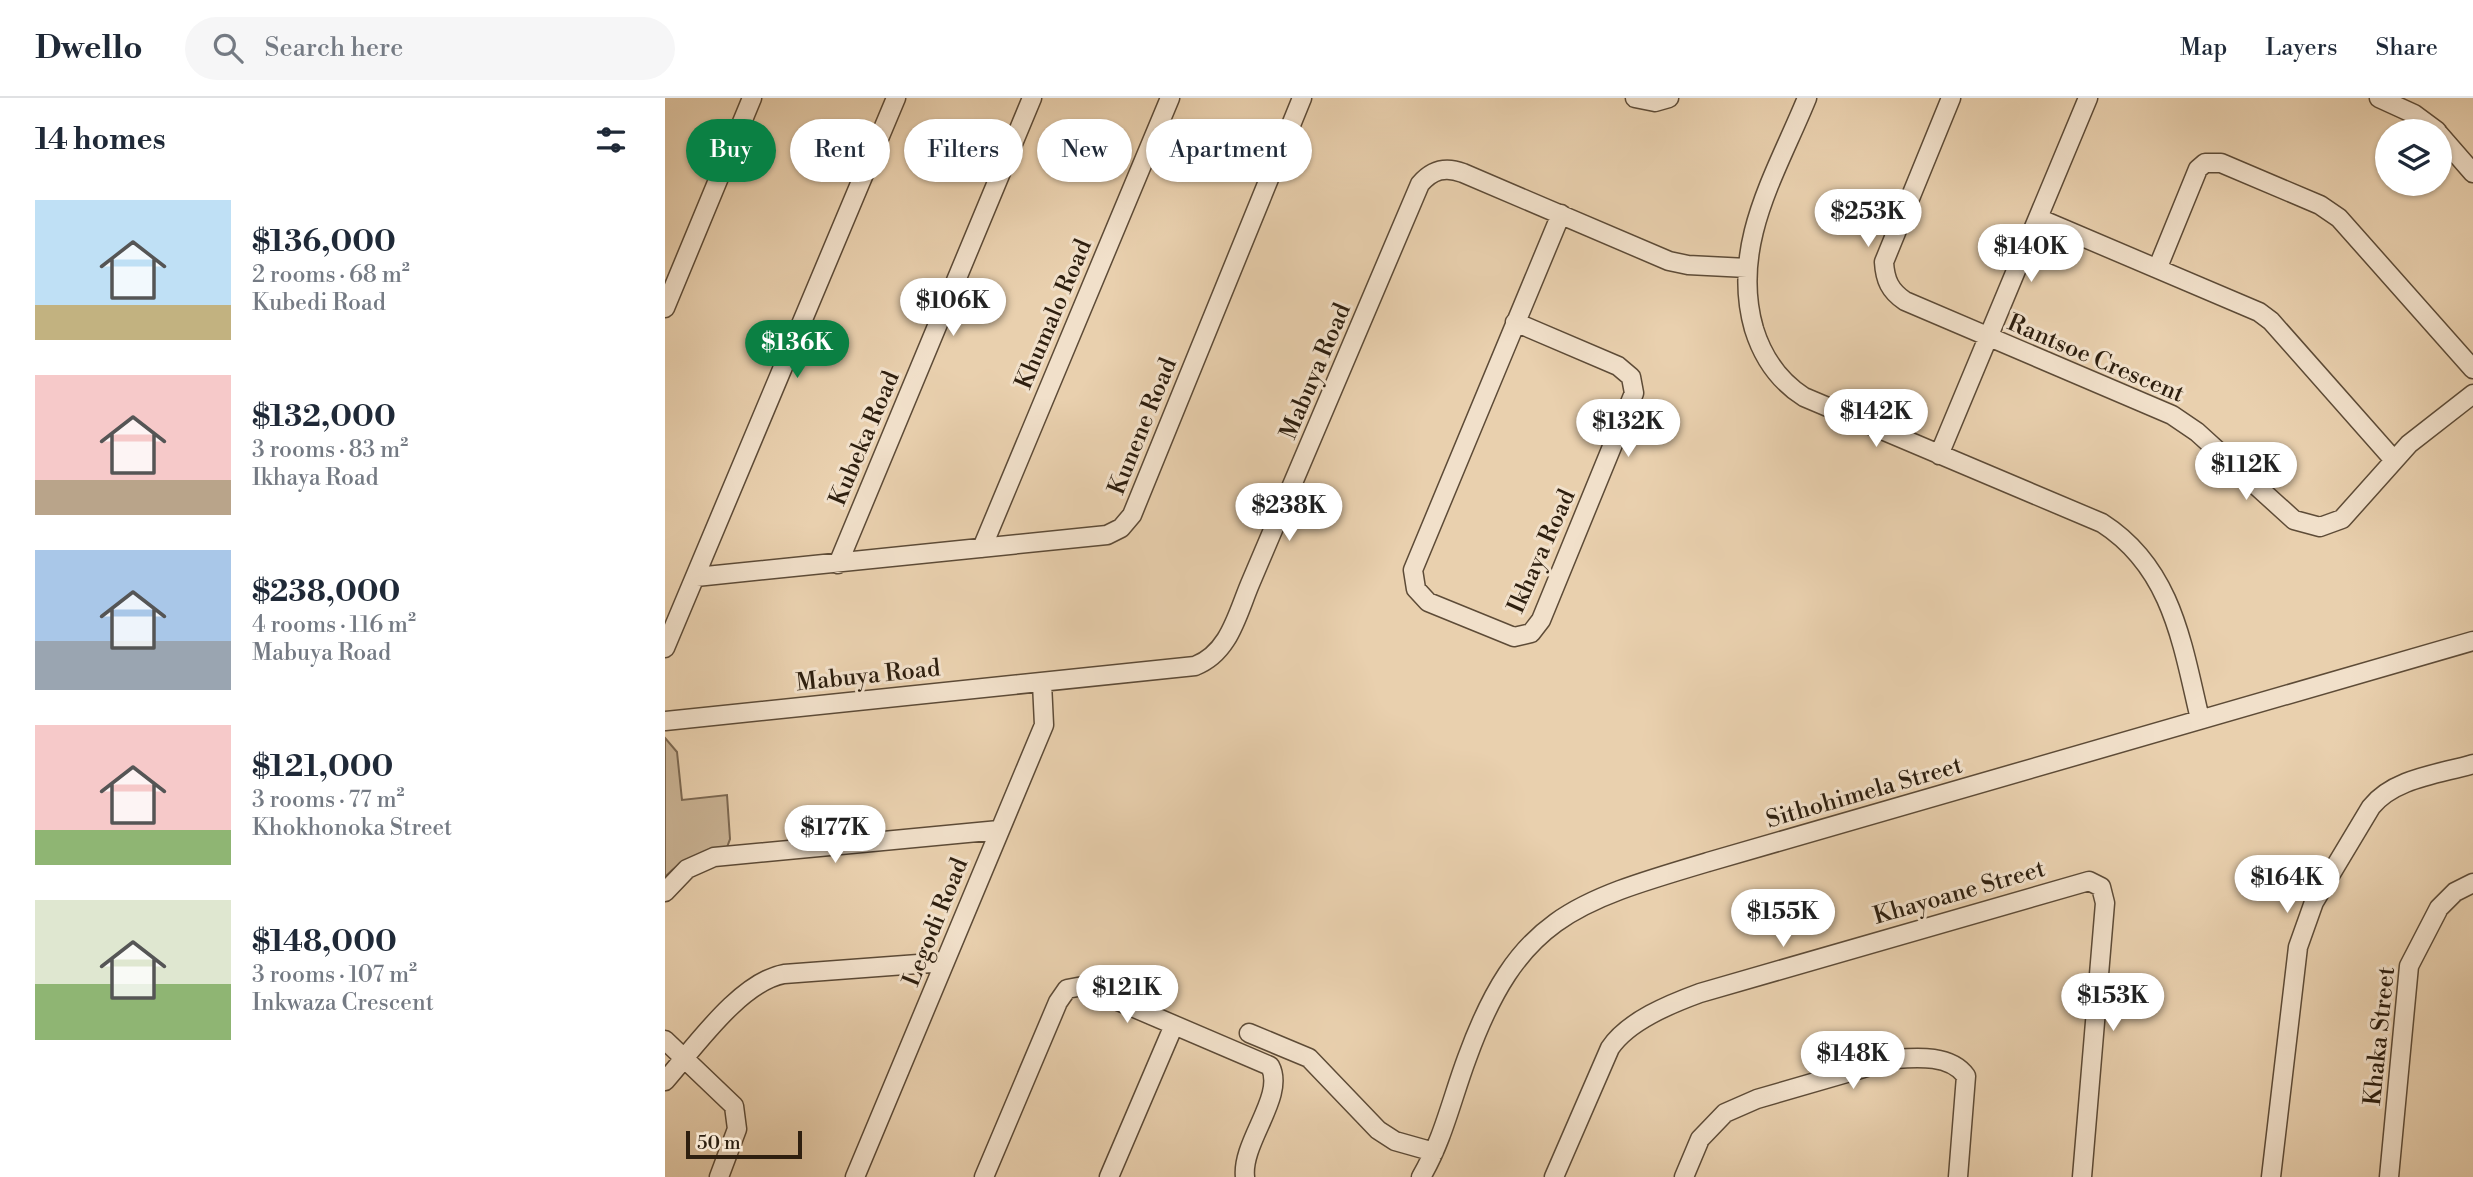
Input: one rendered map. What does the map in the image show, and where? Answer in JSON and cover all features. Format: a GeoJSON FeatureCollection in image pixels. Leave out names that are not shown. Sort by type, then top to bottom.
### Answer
{"type":"FeatureCollection","features":[{"type":"Feature","properties":{"kind":"street"},"geometry":{"type":"LineString","coordinates":[[665,308],[752,98]]}},
{"type":"Feature","properties":{"kind":"street"},"geometry":{"type":"LineString","coordinates":[[665,648],[896,98]]}},
{"type":"Feature","properties":{"kind":"street","name":"Kubeka Road"},"geometry":{"type":"LineString","coordinates":[[838,564],[1032,98]]}},
{"type":"Feature","properties":{"kind":"street","name":"Khumalo Road"},"geometry":{"type":"LineString","coordinates":[[982,548],[1170,98]]}},
{"type":"Feature","properties":{"kind":"street","name":"Kunene Road"},"geometry":{"type":"LineString","coordinates":[[696,577],[1107,535],[1121,528],[1132,515],[1302,98]]}},
{"type":"Feature","properties":{"kind":"street"},"geometry":{"type":"LineString","coordinates":[[1635,98],[1655,102],[1669,98]]}},
{"type":"Feature","properties":{"kind":"street"},"geometry":{"type":"LineString","coordinates":[[1807,98],[1752,227],[1747,268],[1749,308],[1757,337],[1782,380],[1804,397],[2102,523],[2133,545],[2153,569],[2166,595],[2200,719]]}},
{"type":"Feature","properties":{"kind":"street","name":"Rantsoe Crescent"},"geometry":{"type":"LineString","coordinates":[[1951,98],[1886,254],[1886,277],[1894,294],[1905,302],[2172,415],[2197,432],[2294,520],[2304,525],[2326,527],[2342,519],[2393,459],[2473,394]]}},
{"type":"Feature","properties":{"kind":"street"},"geometry":{"type":"LineString","coordinates":[[1939,455],[2088,98]]}},
{"type":"Feature","properties":{"kind":"street"},"geometry":{"type":"LineString","coordinates":[[2379,98],[2420,119]]}},
{"type":"Feature","properties":{"kind":"street"},"geometry":{"type":"LineString","coordinates":[[2452,149],[2473,173]]}},
{"type":"Feature","properties":{"kind":"street"},"geometry":{"type":"LineString","coordinates":[[2158,267],[2198,169],[2205,163],[2221,163],[2320,205],[2339,218],[2473,369]]}},
{"type":"Feature","properties":{"kind":"street","name":"Mabuya Road"},"geometry":{"type":"LineString","coordinates":[[665,721],[1195,666],[1219,653],[1415,196],[1426,177],[1444,169],[1454,169],[1669,261],[1747,268]]}},
{"type":"Feature","properties":{"kind":"street","name":"Ikhaya Road"},"geometry":{"type":"LineString","coordinates":[[1515,322],[1618,366],[1631,377],[1634,393],[1541,620],[1531,633],[1514,637],[1428,602],[1418,593],[1413,569],[1515,322],[1561,215]]}},
{"type":"Feature","properties":{"kind":"street"},"geometry":{"type":"LineString","coordinates":[[2038,218],[2158,267],[2264,315],[2393,459]]}},
{"type":"Feature","properties":{"kind":"street","name":"Sithohimela Street"},"geometry":{"type":"LineString","coordinates":[[1421,1177],[1434,1152],[1480,1023],[1499,984],[1524,949],[1572,911],[1599,896],[2473,641]]}},
{"type":"Feature","properties":{"kind":"street","name":"Legodi Road"},"geometry":{"type":"LineString","coordinates":[[855,1177],[1044,725],[1042,683]]}},
{"type":"Feature","properties":{"kind":"street"},"geometry":{"type":"LineString","coordinates":[[2271,1177],[2295,972],[2308,915],[2371,807],[2381,796],[2409,783],[2473,764]]}},
{"type":"Feature","properties":{"kind":"street"},"geometry":{"type":"LineString","coordinates":[[665,892],[687,869],[714,857],[999,830]]}},
{"type":"Feature","properties":{"kind":"street","name":"Khayoane Street"},"geometry":{"type":"LineString","coordinates":[[1554,1177],[1615,1041],[1678,1002],[2080,882],[2094,882],[2104,891],[2082,1177]]}},
{"type":"Feature","properties":{"kind":"street","name":"Khaka Street"},"geometry":{"type":"LineString","coordinates":[[2389,1177],[2407,977],[2412,958],[2439,908],[2455,892],[2473,883]]}},
{"type":"Feature","properties":{"kind":"street"},"geometry":{"type":"LineString","coordinates":[[665,1081],[746,992],[763,980],[784,974],[945,962]]}},
{"type":"Feature","properties":{"kind":"street"},"geometry":{"type":"LineString","coordinates":[[984,1177],[1058,1002],[1067,989],[1077,986],[1089,987],[1174,1026],[1263,1060],[1272,1069],[1274,1086],[1245,1157],[1245,1177]]}},
{"type":"Feature","properties":{"kind":"street"},"geometry":{"type":"LineString","coordinates":[[1109,1177],[1174,1026]]}},
{"type":"Feature","properties":{"kind":"street"},"geometry":{"type":"LineString","coordinates":[[1249,1033],[1309,1058],[1378,1130],[1395,1141],[1434,1152]]}},
{"type":"Feature","properties":{"kind":"street"},"geometry":{"type":"LineString","coordinates":[[665,1040],[731,1101],[736,1111],[736,1135],[719,1177]]}},
{"type":"Feature","properties":{"kind":"street"},"geometry":{"type":"LineString","coordinates":[[1684,1177],[1700,1139],[1725,1113],[1757,1099],[1909,1058],[1945,1061],[1958,1066],[1966,1076],[1958,1177]]}},
{"type":"Feature","properties":{"kind":"shaded area"},"geometry":{"type":"Polygon","coordinates":[[[665,738],[677,752],[682,800],[727,795],[730,839],[726,850],[693,857],[665,877],[665,738]]]}}]}
